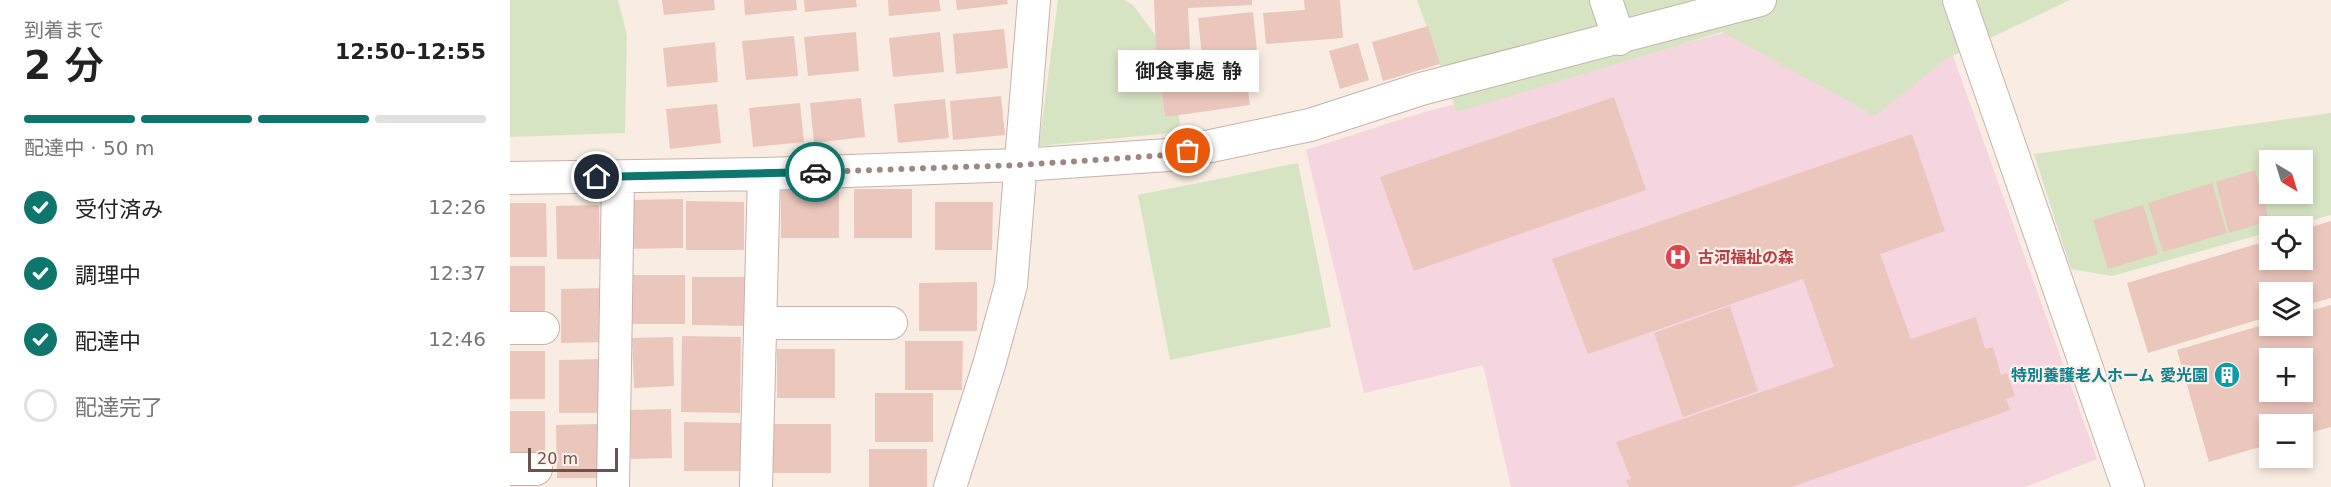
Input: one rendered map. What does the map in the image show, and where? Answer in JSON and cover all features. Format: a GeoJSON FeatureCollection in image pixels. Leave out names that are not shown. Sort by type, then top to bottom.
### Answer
{"type":"FeatureCollection","features":[{"type":"Feature","properties":{"kind":"street"},"geometry":{"type":"LineString","coordinates":[[950,487],[989,365],[1011,285],[1034,0]]}},
{"type":"Feature","properties":{"kind":"street"},"geometry":{"type":"LineString","coordinates":[[1606,0],[1619,39]]}},
{"type":"Feature","properties":{"kind":"street"},"geometry":{"type":"LineString","coordinates":[[510,178],[764,174],[1021,165],[1168,155],[1310,125],[1421,89],[1619,39],[1760,0]]}},
{"type":"Feature","properties":{"kind":"street"},"geometry":{"type":"LineString","coordinates":[[1959,0],[2128,487]]}},
{"type":"Feature","properties":{"kind":"street"},"geometry":{"type":"LineString","coordinates":[[756,487],[764,174]]}},
{"type":"Feature","properties":{"kind":"street"},"geometry":{"type":"LineString","coordinates":[[613,487],[618,177]]}},
{"type":"Feature","properties":{"kind":"street"},"geometry":{"type":"LineString","coordinates":[[761,323],[891,323]]}},
{"type":"Feature","properties":{"kind":"street"},"geometry":{"type":"LineString","coordinates":[[510,328],[543,328]]}},
{"type":"Feature","properties":{"kind":"shaded area","name":"古河福祉の森"},"geometry":{"type":"Polygon","coordinates":[[[1933,0],[2097,459],[2025,487],[1511,487],[1483,365],[1364,393],[1306,150],[1421,113],[1818,8],[1933,0]]]}},
{"type":"Feature","properties":{"kind":"green space"},"geometry":{"type":"Polygon","coordinates":[[[510,0],[618,0],[627,35],[625,133],[510,137],[510,0]]]}},
{"type":"Feature","properties":{"kind":"green space"},"geometry":{"type":"Polygon","coordinates":[[[1058,0],[1124,0],[1133,5],[1176,63],[1180,132],[1039,146],[1058,0]]]}},
{"type":"Feature","properties":{"kind":"green space"},"geometry":{"type":"Polygon","coordinates":[[[1417,0],[2070,0],[1946,59],[1875,116],[1722,32],[1457,112],[1417,0]]]}},
{"type":"Feature","properties":{"kind":"green space"},"geometry":{"type":"Polygon","coordinates":[[[2331,113],[2331,215],[2313,220],[2313,216],[2259,216],[2259,235],[2112,276],[2071,269],[2034,154],[2331,113]]]}},
{"type":"Feature","properties":{"kind":"green space"},"geometry":{"type":"Polygon","coordinates":[[[1298,163],[1331,327],[1170,360],[1138,195],[1298,163]]]}},
{"type":"Feature","properties":{"kind":"building"},"geometry":{"type":"Polygon","coordinates":[[[662,0],[714,0],[715,10],[664,15],[662,0]]]}},
{"type":"Feature","properties":{"kind":"building"},"geometry":{"type":"Polygon","coordinates":[[[744,0],[796,0],[797,10],[745,15],[744,0]]]}},
{"type":"Feature","properties":{"kind":"building"},"geometry":{"type":"Polygon","coordinates":[[[804,0],[856,0],[857,7],[805,12],[804,0]]]}},
{"type":"Feature","properties":{"kind":"building"},"geometry":{"type":"Polygon","coordinates":[[[888,0],[939,0],[941,11],[889,16],[888,0]]]}},
{"type":"Feature","properties":{"kind":"building"},"geometry":{"type":"Polygon","coordinates":[[[956,0],[1007,0],[1008,4],[957,10],[956,0]]]}},
{"type":"Feature","properties":{"kind":"building"},"geometry":{"type":"Polygon","coordinates":[[[1154,0],[1252,0],[1252,5],[1188,8],[1190,49],[1156,51],[1154,0]]]}},
{"type":"Feature","properties":{"kind":"building"},"geometry":{"type":"Polygon","coordinates":[[[1304,0],[1340,0],[1343,38],[1266,44],[1263,13],[1305,10],[1304,0]]]}},
{"type":"Feature","properties":{"kind":"building"},"geometry":{"type":"Polygon","coordinates":[[[1253,12],[1257,51],[1202,57],[1198,18],[1253,12]]]}},
{"type":"Feature","properties":{"kind":"building"},"geometry":{"type":"Polygon","coordinates":[[[1428,26],[1440,64],[1383,81],[1372,42],[1428,26]]]}},
{"type":"Feature","properties":{"kind":"building"},"geometry":{"type":"Polygon","coordinates":[[[1004,29],[1008,68],[956,74],[953,34],[1004,29]]]}},
{"type":"Feature","properties":{"kind":"building"},"geometry":{"type":"Polygon","coordinates":[[[856,32],[859,71],[808,76],[804,37],[856,32]]]}},
{"type":"Feature","properties":{"kind":"building"},"geometry":{"type":"Polygon","coordinates":[[[940,32],[944,72],[893,77],[889,38],[940,32]]]}},
{"type":"Feature","properties":{"kind":"building"},"geometry":{"type":"Polygon","coordinates":[[[794,36],[798,76],[746,80],[742,41],[794,36]]]}},
{"type":"Feature","properties":{"kind":"building"},"geometry":{"type":"Polygon","coordinates":[[[715,42],[718,82],[667,87],[663,48],[715,42]]]}},
{"type":"Feature","properties":{"kind":"building"},"geometry":{"type":"Polygon","coordinates":[[[1358,43],[1369,80],[1340,89],[1329,51],[1358,43]]]}},
{"type":"Feature","properties":{"kind":"building"},"geometry":{"type":"Polygon","coordinates":[[[1244,63],[1250,105],[1165,117],[1160,75],[1244,63]]]}},
{"type":"Feature","properties":{"kind":"building"},"geometry":{"type":"Polygon","coordinates":[[[1001,96],[1005,135],[953,140],[950,101],[1001,96]]]}},
{"type":"Feature","properties":{"kind":"building"},"geometry":{"type":"Polygon","coordinates":[[[1614,97],[1646,190],[1414,271],[1380,177],[1614,97]]]}},
{"type":"Feature","properties":{"kind":"building"},"geometry":{"type":"Polygon","coordinates":[[[861,98],[865,137],[814,143],[810,103],[861,98]]]}},
{"type":"Feature","properties":{"kind":"building"},"geometry":{"type":"Polygon","coordinates":[[[945,99],[949,138],[898,143],[894,104],[945,99]]]}},
{"type":"Feature","properties":{"kind":"building"},"geometry":{"type":"Polygon","coordinates":[[[800,103],[804,142],[753,147],[749,108],[800,103]]]}},
{"type":"Feature","properties":{"kind":"building"},"geometry":{"type":"Polygon","coordinates":[[[717,104],[721,143],[670,149],[666,109],[717,104]]]}},
{"type":"Feature","properties":{"kind":"building"},"geometry":{"type":"Polygon","coordinates":[[[1912,134],[1945,231],[1880,254],[1911,339],[1976,317],[1985,349],[1993,347],[2001,375],[2007,373],[2015,396],[2006,399],[2010,410],[1792,487],[1629,487],[1626,480],[1631,479],[1616,442],[1834,367],[1803,279],[1588,354],[1552,259],[1912,134]]]}},
{"type":"Feature","properties":{"kind":"building"},"geometry":{"type":"Polygon","coordinates":[[[2255,170],[2259,185],[2259,204],[2264,204],[2268,216],[2259,216],[2259,224],[2229,233],[2216,182],[2255,170]]]}},
{"type":"Feature","properties":{"kind":"building"},"geometry":{"type":"Polygon","coordinates":[[[2212,183],[2227,233],[2163,252],[2148,203],[2212,183]]]}},
{"type":"Feature","properties":{"kind":"building"},"geometry":{"type":"Polygon","coordinates":[[[839,189],[839,238],[781,238],[781,190],[839,189]]]}},
{"type":"Feature","properties":{"kind":"building"},"geometry":{"type":"Polygon","coordinates":[[[854,189],[912,189],[912,238],[854,238],[854,189]]]}},
{"type":"Feature","properties":{"kind":"building"},"geometry":{"type":"Polygon","coordinates":[[[683,199],[683,248],[625,249],[625,200],[683,199]]]}},
{"type":"Feature","properties":{"kind":"building"},"geometry":{"type":"Polygon","coordinates":[[[686,201],[744,202],[744,250],[686,250],[686,201]]]}},
{"type":"Feature","properties":{"kind":"building"},"geometry":{"type":"Polygon","coordinates":[[[935,202],[993,202],[992,250],[935,250],[935,202]]]}},
{"type":"Feature","properties":{"kind":"building"},"geometry":{"type":"Polygon","coordinates":[[[510,203],[546,203],[547,257],[510,257],[510,203]]]}},
{"type":"Feature","properties":{"kind":"building"},"geometry":{"type":"Polygon","coordinates":[[[599,205],[600,259],[557,259],[556,206],[599,205]]]}},
{"type":"Feature","properties":{"kind":"building"},"geometry":{"type":"Polygon","coordinates":[[[2143,205],[2158,254],[2108,269],[2093,220],[2143,205]]]}},
{"type":"Feature","properties":{"kind":"building"},"geometry":{"type":"Polygon","coordinates":[[[2331,221],[2331,298],[2313,303],[2313,282],[2259,282],[2259,319],[2148,353],[2127,283],[2259,243],[2259,270],[2313,270],[2313,227],[2331,221]]]}},
{"type":"Feature","properties":{"kind":"building"},"geometry":{"type":"Polygon","coordinates":[[[510,266],[545,266],[545,319],[510,320],[510,266]]]}},
{"type":"Feature","properties":{"kind":"building"},"geometry":{"type":"Polygon","coordinates":[[[627,275],[685,275],[685,324],[627,324],[627,275]]]}},
{"type":"Feature","properties":{"kind":"building"},"geometry":{"type":"Polygon","coordinates":[[[692,277],[750,277],[750,326],[692,325],[692,277]]]}},
{"type":"Feature","properties":{"kind":"building"},"geometry":{"type":"Polygon","coordinates":[[[977,282],[977,331],[919,331],[919,283],[977,282]]]}},
{"type":"Feature","properties":{"kind":"building"},"geometry":{"type":"Polygon","coordinates":[[[604,288],[604,342],[561,343],[561,289],[604,288]]]}},
{"type":"Feature","properties":{"kind":"building","name":"特別養護老人ホーム 愛光園"},"geometry":{"type":"Polygon","coordinates":[[[2331,305],[2331,427],[2313,432],[2313,414],[2259,414],[2259,447],[2209,462],[2177,350],[2259,326],[2259,336],[2313,336],[2313,310],[2331,305]]]}},
{"type":"Feature","properties":{"kind":"building"},"geometry":{"type":"Polygon","coordinates":[[[1730,306],[1758,391],[1683,417],[1654,333],[1730,306]]]}},
{"type":"Feature","properties":{"kind":"building"},"geometry":{"type":"Polygon","coordinates":[[[682,336],[741,337],[740,413],[681,412],[682,336]]]}},
{"type":"Feature","properties":{"kind":"building"},"geometry":{"type":"Polygon","coordinates":[[[673,337],[674,386],[634,388],[632,338],[673,337]]]}},
{"type":"Feature","properties":{"kind":"building"},"geometry":{"type":"Polygon","coordinates":[[[905,341],[963,341],[962,390],[905,390],[905,341]]]}},
{"type":"Feature","properties":{"kind":"building"},"geometry":{"type":"Polygon","coordinates":[[[777,349],[835,349],[835,398],[777,398],[777,349]]]}},
{"type":"Feature","properties":{"kind":"building"},"geometry":{"type":"Polygon","coordinates":[[[510,351],[545,351],[545,399],[510,399],[510,351]]]}},
{"type":"Feature","properties":{"kind":"building"},"geometry":{"type":"Polygon","coordinates":[[[602,359],[602,413],[559,413],[559,360],[602,359]]]}},
{"type":"Feature","properties":{"kind":"building"},"geometry":{"type":"Polygon","coordinates":[[[875,393],[933,393],[933,442],[875,442],[875,393]]]}},
{"type":"Feature","properties":{"kind":"building"},"geometry":{"type":"Polygon","coordinates":[[[671,409],[672,458],[631,459],[630,410],[671,409]]]}},
{"type":"Feature","properties":{"kind":"building"},"geometry":{"type":"Polygon","coordinates":[[[510,411],[545,411],[545,460],[510,460],[510,411]]]}},
{"type":"Feature","properties":{"kind":"building"},"geometry":{"type":"Polygon","coordinates":[[[684,422],[742,423],[742,471],[684,471],[684,422]]]}},
{"type":"Feature","properties":{"kind":"building"},"geometry":{"type":"Polygon","coordinates":[[[600,424],[600,478],[557,478],[556,425],[600,424]]]}},
{"type":"Feature","properties":{"kind":"building"},"geometry":{"type":"Polygon","coordinates":[[[773,424],[831,424],[831,473],[773,473],[773,424]]]}},
{"type":"Feature","properties":{"kind":"building"},"geometry":{"type":"Polygon","coordinates":[[[869,449],[927,449],[927,487],[869,487],[869,449]]]}},
{"type":"Feature","properties":{"kind":"way so far"},"geometry":{"type":"LineString","coordinates":[[815,172],[1021,165],[1168,155],[1188,151]]}},
{"type":"Feature","properties":{"kind":"place","name":"御食事處 静"},"geometry":{"type":"Point","coordinates":[1188,151]}},
{"type":"Feature","properties":{"kind":"place","name":"古河福祉の森"},"geometry":{"type":"Point","coordinates":[1678,257]}},
{"type":"Feature","properties":{"kind":"place","name":"特別養護老人ホーム 愛光園"},"geometry":{"type":"Point","coordinates":[2227,375]}},
{"type":"Feature","properties":{"kind":"route"},"geometry":{"type":"LineString","coordinates":[[597,177],[815,172]]}}]}
